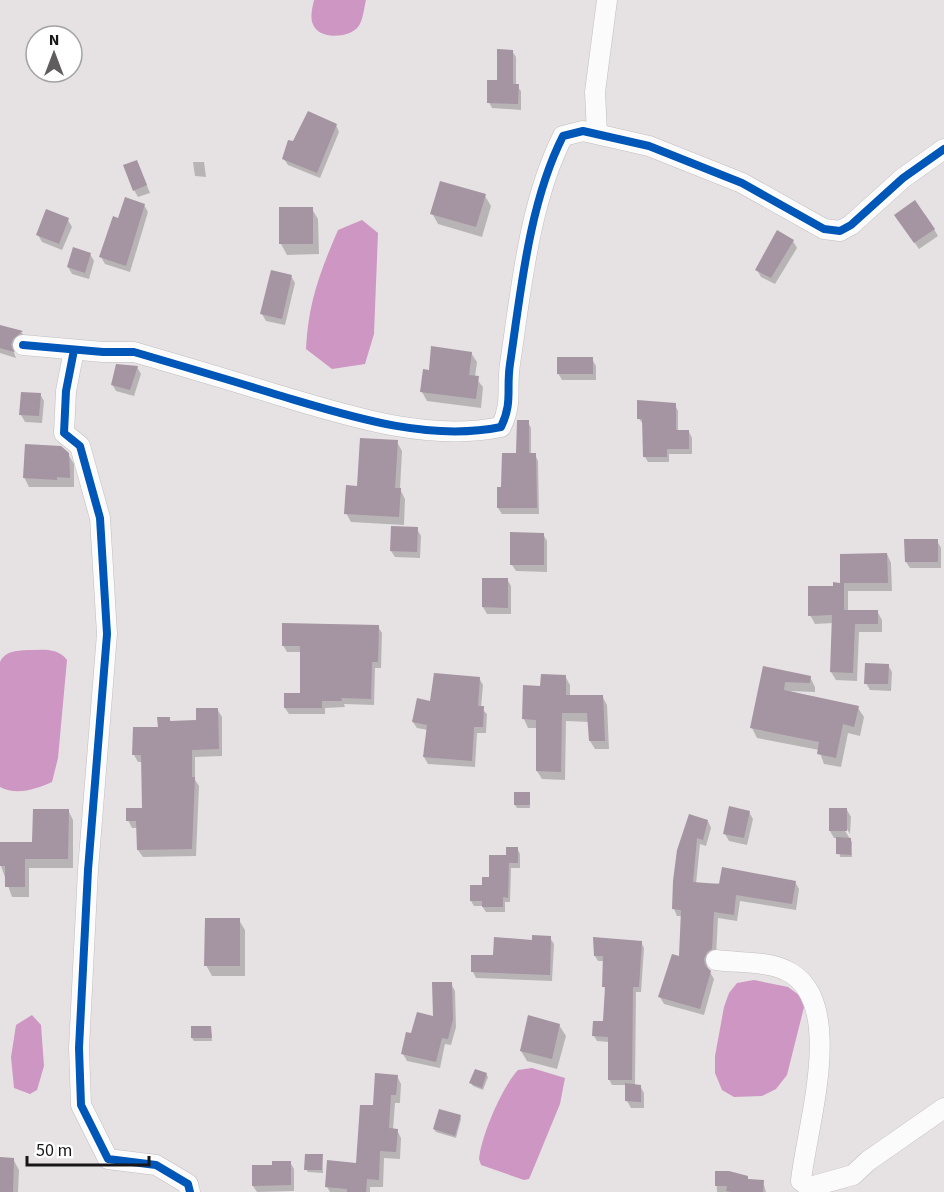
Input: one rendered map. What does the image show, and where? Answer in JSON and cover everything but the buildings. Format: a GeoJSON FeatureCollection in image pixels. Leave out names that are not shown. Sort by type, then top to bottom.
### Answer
{"type":"FeatureCollection","features":[{"type":"Feature","properties":{"kind":"street"},"geometry":{"type":"LineString","coordinates":[[597,133],[595,92],[607,0]]}},
{"type":"Feature","properties":{"kind":"street"},"geometry":{"type":"LineString","coordinates":[[23,345],[134,352],[356,417],[443,432],[475,432],[501,427],[509,410],[510,368],[538,196],[562,136],[583,131],[649,146],[742,183],[824,230],[840,231],[851,225],[903,178],[944,149]]}},
{"type":"Feature","properties":{"kind":"street"},"geometry":{"type":"LineString","coordinates":[[74,350],[66,391],[64,433],[80,446],[100,518],[107,634],[88,870],[79,1048],[81,1105],[108,1159],[156,1165],[188,1184],[190,1192]]}},
{"type":"Feature","properties":{"kind":"street"},"geometry":{"type":"LineString","coordinates":[[717,960],[784,969],[803,981],[815,1003],[821,1023],[815,1097],[801,1181],[810,1187],[854,1175],[868,1161],[944,1108]]}},
{"type":"Feature","properties":{"kind":"shaded area"},"geometry":{"type":"Polygon","coordinates":[[[314,0],[366,0],[358,27],[354,31],[336,36],[319,32],[313,25],[314,0]]]}},
{"type":"Feature","properties":{"kind":"shaded area"},"geometry":{"type":"Polygon","coordinates":[[[362,220],[378,233],[374,334],[365,364],[332,369],[306,349],[312,302],[320,274],[338,230],[362,220]]]}},
{"type":"Feature","properties":{"kind":"shaded area"},"geometry":{"type":"Polygon","coordinates":[[[27,650],[54,651],[67,660],[58,758],[52,782],[33,789],[13,791],[0,787],[0,662],[8,654],[27,650]]]}},
{"type":"Feature","properties":{"kind":"shaded area"},"geometry":{"type":"Polygon","coordinates":[[[754,980],[788,987],[799,995],[804,1007],[787,1075],[776,1089],[762,1096],[734,1097],[722,1090],[715,1073],[715,1056],[724,1007],[729,993],[737,983],[754,980]]]}},
{"type":"Feature","properties":{"kind":"shaded area"},"geometry":{"type":"Polygon","coordinates":[[[32,1015],[41,1025],[44,1066],[37,1090],[30,1094],[14,1088],[11,1057],[16,1025],[32,1015]]]}},
{"type":"Feature","properties":{"kind":"shaded area"},"geometry":{"type":"Polygon","coordinates":[[[532,1068],[565,1078],[560,1104],[529,1179],[524,1180],[481,1165],[479,1159],[488,1125],[505,1088],[518,1070],[532,1068]]]}},
{"type":"Feature","properties":{"kind":"cycle path"},"geometry":{"type":"LineString","coordinates":[[23,345],[103,352],[134,352],[332,411],[417,429],[473,431],[501,427],[507,410],[510,364],[534,218],[551,162],[563,136],[583,131],[649,146],[742,183],[824,229],[840,231],[851,225],[903,178],[944,149]]}},
{"type":"Feature","properties":{"kind":"cycle path"},"geometry":{"type":"LineString","coordinates":[[74,350],[66,391],[64,433],[80,446],[100,518],[107,634],[88,870],[79,1048],[81,1105],[108,1159],[156,1165],[188,1184],[190,1192]]}}]}
